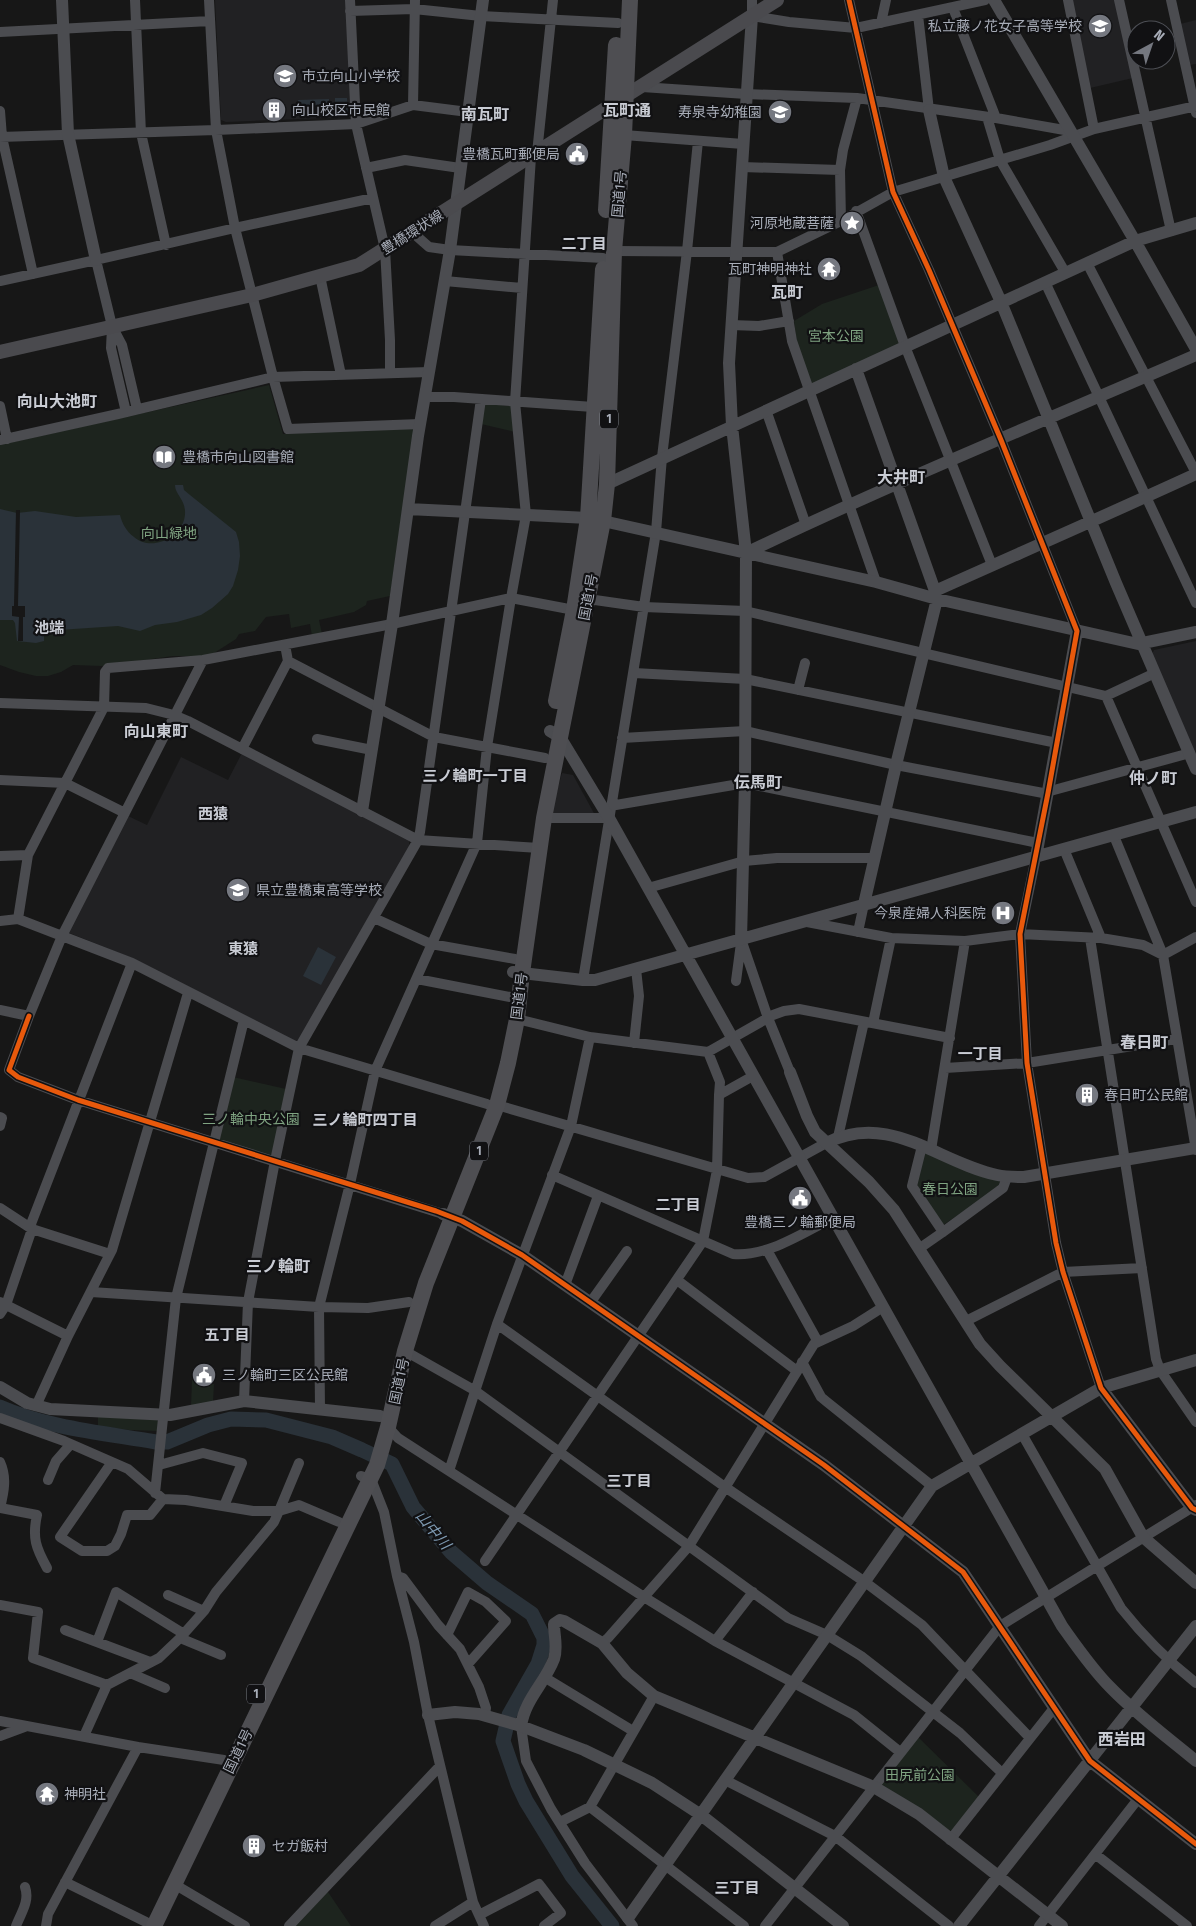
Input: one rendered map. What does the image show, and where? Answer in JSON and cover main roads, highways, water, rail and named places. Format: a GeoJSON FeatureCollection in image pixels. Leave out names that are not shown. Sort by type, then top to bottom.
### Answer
{"type":"FeatureCollection","features":[{"type":"Feature","properties":{"kind":"highway","name":"国道1号"},"geometry":{"type":"LineString","coordinates":[[492,1104],[516,968],[545,758],[555,734],[588,599],[596,519],[594,407],[609,254],[624,135],[619,102],[619,0]]}},
{"type":"Feature","properties":{"kind":"highway","name":"国道1号"},"geometry":{"type":"LineString","coordinates":[[534,848],[544,818],[574,610],[596,519],[607,484],[609,254],[619,102],[630,0]]}},
{"type":"Feature","properties":{"kind":"highway","name":"国道1号"},"geometry":{"type":"LineString","coordinates":[[148,1925],[174,1884],[369,1470],[384,1422],[409,1302],[448,1216],[508,1063],[517,1019],[516,968]]}},
{"type":"Feature","properties":{"kind":"highway","name":"国道1号"},"geometry":{"type":"LineString","coordinates":[[384,1422],[448,1216]]}},
{"type":"Feature","properties":{"kind":"highway","name":"国道1号"},"geometry":{"type":"LineString","coordinates":[[148,1925],[224,1760],[339,1522],[369,1470]]}},
{"type":"Feature","properties":{"kind":"main road","name":"豊橋環状線"},"geometry":{"type":"LineString","coordinates":[[0,352],[252,295],[359,265],[619,102],[777,0]]}},
{"type":"Feature","properties":{"kind":"waterway","name":"山中川"},"geometry":{"type":"LineString","coordinates":[[0,1407],[57,1425],[156,1442],[167,1442],[208,1425],[231,1419],[266,1420],[332,1437],[392,1464],[413,1507],[451,1552],[487,1583],[532,1614],[544,1638],[544,1645],[538,1664],[509,1715],[503,1741],[526,1801],[572,1876],[612,1926]]}},
{"type":"Feature","properties":{"kind":"place","name":"私立藤ノ花女子高等学校"},"geometry":{"type":"Point","coordinates":[1100,26]}},
{"type":"Feature","properties":{"kind":"place","name":"市立向山小学校"},"geometry":{"type":"Point","coordinates":[285,76]}},
{"type":"Feature","properties":{"kind":"place","name":"向山校区市民館"},"geometry":{"type":"Point","coordinates":[274,110]}},
{"type":"Feature","properties":{"kind":"place","name":"寿泉寺幼稚園"},"geometry":{"type":"Point","coordinates":[780,112]}},
{"type":"Feature","properties":{"kind":"place","name":"豊橋瓦町郵便局"},"geometry":{"type":"Point","coordinates":[577,154]}},
{"type":"Feature","properties":{"kind":"place","name":"河原地蔵菩薩"},"geometry":{"type":"Point","coordinates":[852,223]}},
{"type":"Feature","properties":{"kind":"place","name":"瓦町神明神社"},"geometry":{"type":"Point","coordinates":[829,269]}},
{"type":"Feature","properties":{"kind":"place","name":"豊橋市向山図書館"},"geometry":{"type":"Point","coordinates":[164,457]}},
{"type":"Feature","properties":{"kind":"place","name":"県立豊橋東高等学校"},"geometry":{"type":"Point","coordinates":[238,890]}},
{"type":"Feature","properties":{"kind":"place","name":"今泉産婦人科医院"},"geometry":{"type":"Point","coordinates":[1003,913]}},
{"type":"Feature","properties":{"kind":"place","name":"春日町公民館"},"geometry":{"type":"Point","coordinates":[1087,1095]}},
{"type":"Feature","properties":{"kind":"place","name":"豊橋三ノ輪郵便局"},"geometry":{"type":"Point","coordinates":[800,1198]}},
{"type":"Feature","properties":{"kind":"place","name":"三ノ輪町三区公民館"},"geometry":{"type":"Point","coordinates":[204,1375]}},
{"type":"Feature","properties":{"kind":"place","name":"神明社"},"geometry":{"type":"Point","coordinates":[47,1794]}},
{"type":"Feature","properties":{"kind":"place","name":"セガ飯村"},"geometry":{"type":"Point","coordinates":[254,1846]}},
{"type":"Feature","properties":{"kind":"district","name":"瓦町通"},"geometry":{"type":"Point","coordinates":[627,110]}},
{"type":"Feature","properties":{"kind":"district","name":"南瓦町"},"geometry":{"type":"Point","coordinates":[485,114]}},
{"type":"Feature","properties":{"kind":"district","name":"二丁目"},"geometry":{"type":"Point","coordinates":[584,244]}},
{"type":"Feature","properties":{"kind":"district","name":"瓦町"},"geometry":{"type":"Point","coordinates":[787,292]}},
{"type":"Feature","properties":{"kind":"district","name":"向山大池町"},"geometry":{"type":"Point","coordinates":[57,401]}},
{"type":"Feature","properties":{"kind":"district","name":"大井町"},"geometry":{"type":"Point","coordinates":[901,477]}},
{"type":"Feature","properties":{"kind":"district","name":"池端"},"geometry":{"type":"Point","coordinates":[49,628]}},
{"type":"Feature","properties":{"kind":"district","name":"向山東町"},"geometry":{"type":"Point","coordinates":[156,731]}},
{"type":"Feature","properties":{"kind":"district","name":"三ノ輪町一丁目"},"geometry":{"type":"Point","coordinates":[475,776]}},
{"type":"Feature","properties":{"kind":"district","name":"仲ノ町"},"geometry":{"type":"Point","coordinates":[1153,778]}},
{"type":"Feature","properties":{"kind":"district","name":"伝馬町"},"geometry":{"type":"Point","coordinates":[758,782]}},
{"type":"Feature","properties":{"kind":"district","name":"西猿"},"geometry":{"type":"Point","coordinates":[213,814]}},
{"type":"Feature","properties":{"kind":"district","name":"東猿"},"geometry":{"type":"Point","coordinates":[243,949]}},
{"type":"Feature","properties":{"kind":"district","name":"春日町"},"geometry":{"type":"Point","coordinates":[1144,1042]}},
{"type":"Feature","properties":{"kind":"district","name":"一丁目"},"geometry":{"type":"Point","coordinates":[980,1054]}},
{"type":"Feature","properties":{"kind":"district","name":"三ノ輪町四丁目"},"geometry":{"type":"Point","coordinates":[365,1120]}},
{"type":"Feature","properties":{"kind":"district","name":"二丁目"},"geometry":{"type":"Point","coordinates":[678,1205]}},
{"type":"Feature","properties":{"kind":"district","name":"三ノ輪町"},"geometry":{"type":"Point","coordinates":[278,1266]}},
{"type":"Feature","properties":{"kind":"district","name":"五丁目"},"geometry":{"type":"Point","coordinates":[227,1335]}},
{"type":"Feature","properties":{"kind":"district","name":"三丁目"},"geometry":{"type":"Point","coordinates":[629,1481]}},
{"type":"Feature","properties":{"kind":"district","name":"西岩田"},"geometry":{"type":"Point","coordinates":[1122,1739]}},
{"type":"Feature","properties":{"kind":"district","name":"三丁目"},"geometry":{"type":"Point","coordinates":[737,1888]}},
{"type":"Feature","properties":{"kind":"park label","name":"宮本公園"},"geometry":{"type":"Point","coordinates":[836,336]}},
{"type":"Feature","properties":{"kind":"park label","name":"向山緑地"},"geometry":{"type":"Point","coordinates":[169,533]}},
{"type":"Feature","properties":{"kind":"park label","name":"三ノ輪中央公園"},"geometry":{"type":"Point","coordinates":[251,1119]}},
{"type":"Feature","properties":{"kind":"park label","name":"春日公園"},"geometry":{"type":"Point","coordinates":[950,1189]}},
{"type":"Feature","properties":{"kind":"park label","name":"田尻前公園"},"geometry":{"type":"Point","coordinates":[920,1775]}}]}
